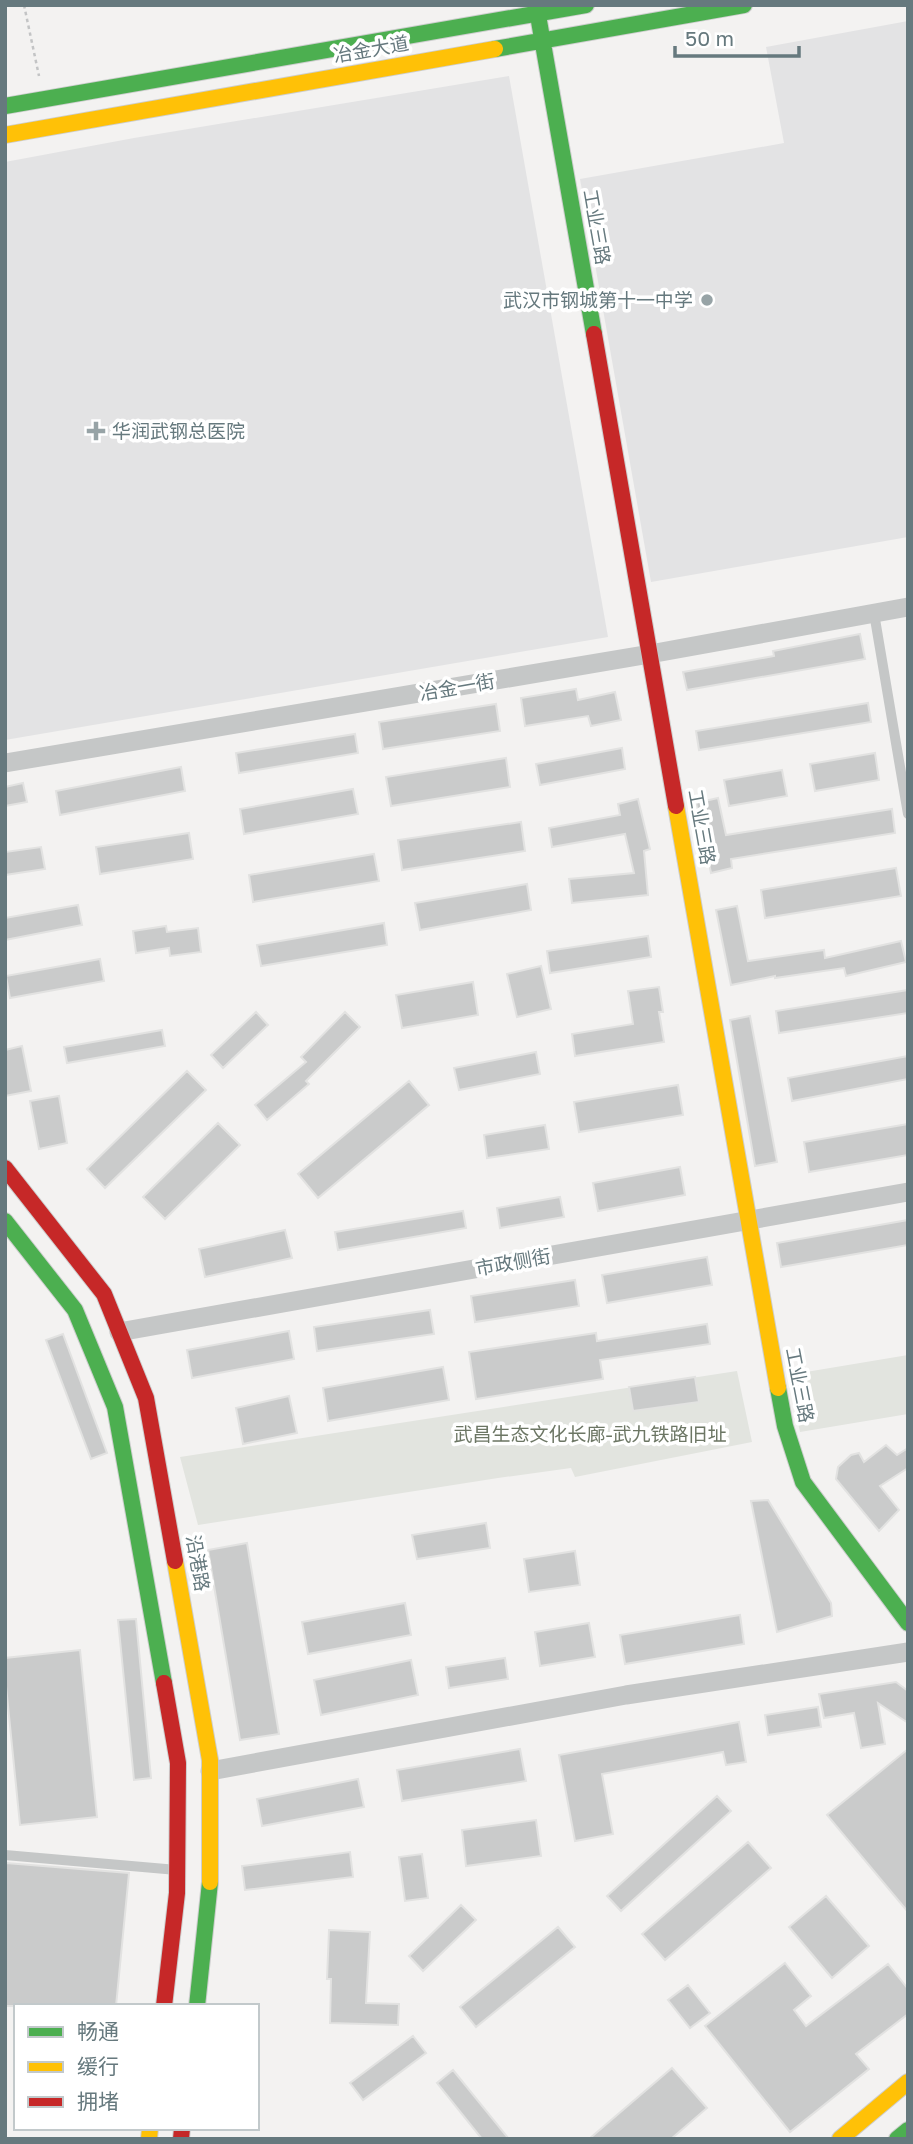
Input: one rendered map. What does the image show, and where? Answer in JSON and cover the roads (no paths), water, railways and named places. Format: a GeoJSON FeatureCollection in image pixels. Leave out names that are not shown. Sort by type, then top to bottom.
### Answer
{"type":"FeatureCollection","features":[{"type":"Feature","properties":{"kind":"main road","name":"冶金大道"},"geometry":{"type":"LineString","coordinates":[[5,106],[537,9],[586,5]]}},
{"type":"Feature","properties":{"kind":"main road","name":"冶金大道"},"geometry":{"type":"LineString","coordinates":[[5,135],[744,5]]}},
{"type":"Feature","properties":{"kind":"main road","name":"工业三路"},"geometry":{"type":"LineString","coordinates":[[537,9],[785,1426],[803,1482],[908,1623]]}},
{"type":"Feature","properties":{"kind":"main road","name":"沿港路"},"geometry":{"type":"LineString","coordinates":[[5,1168],[104,1293],[146,1398],[210,1760],[210,1895],[197,2004]]}},
{"type":"Feature","properties":{"kind":"main road"},"geometry":{"type":"LineString","coordinates":[[5,1220],[75,1310],[115,1408],[178,1763],[177,1893],[164,2004]]}},
{"type":"Feature","properties":{"kind":"main road"},"geometry":{"type":"LineString","coordinates":[[841,2139],[908,2082]]}},
{"type":"Feature","properties":{"kind":"main road"},"geometry":{"type":"LineString","coordinates":[[897,2139],[908,2130]]}},
{"type":"Feature","properties":{"kind":"street","name":"冶金一街"},"geometry":{"type":"LineString","coordinates":[[5,763],[650,654],[908,607]]}},
{"type":"Feature","properties":{"kind":"street","name":"市政侧街"},"geometry":{"type":"LineString","coordinates":[[119,1332],[908,1192]]}},
{"type":"Feature","properties":{"kind":"street"},"geometry":{"type":"LineString","coordinates":[[210,1771],[626,1695],[908,1652]]}},
{"type":"Feature","properties":{"kind":"lane"},"geometry":{"type":"LineString","coordinates":[[874,613],[908,814]]}},
{"type":"Feature","properties":{"kind":"lane"},"geometry":{"type":"LineString","coordinates":[[5,1855],[177,1870]]}},
{"type":"Feature","properties":{"kind":"place","name":"武汉市钢城第十一中学"},"geometry":{"type":"Point","coordinates":[707,300]}},
{"type":"Feature","properties":{"kind":"place","name":"华润武钢总医院"},"geometry":{"type":"Point","coordinates":[96,431]}},
{"type":"Feature","properties":{"kind":"park label","name":"武昌生态文化长廊-武九铁路旧址"},"geometry":{"type":"Point","coordinates":[590,1434]}}]}
